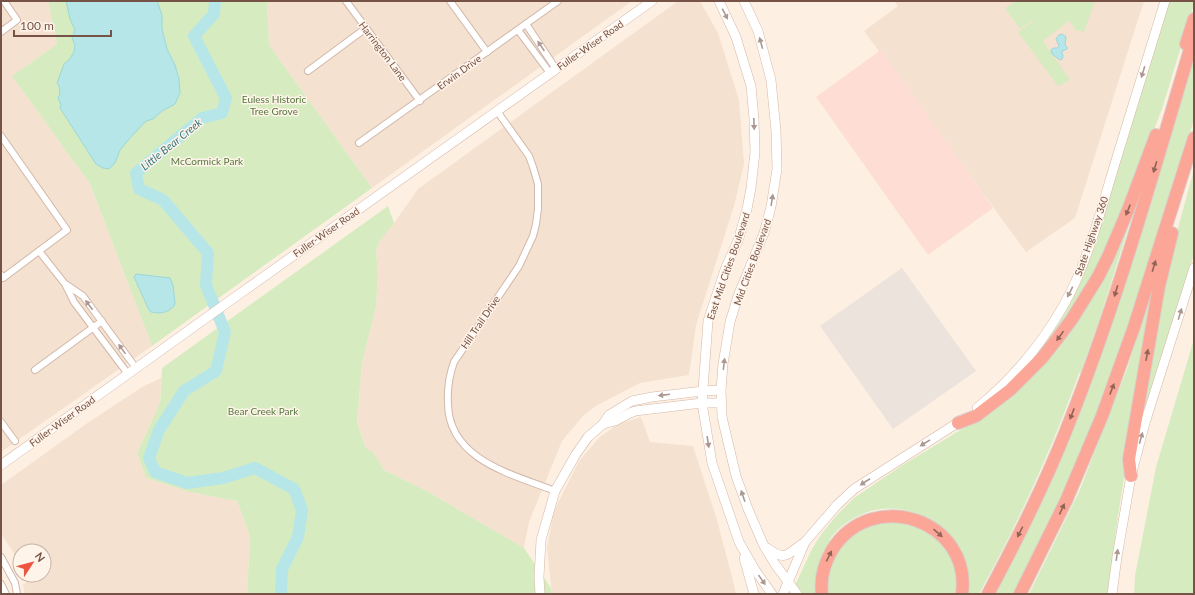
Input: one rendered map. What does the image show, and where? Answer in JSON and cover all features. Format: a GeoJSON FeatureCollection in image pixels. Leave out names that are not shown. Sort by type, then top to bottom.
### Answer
{"type":"FeatureCollection","features":[{"type":"Feature","properties":{"kind":"highway"},"geometry":{"type":"LineString","coordinates":[[958,422],[976,416],[1010,390],[1042,358],[1072,319],[1098,277],[1128,210],[1152,147],[1194,19]]}},
{"type":"Feature","properties":{"kind":"highway"},"geometry":{"type":"LineString","coordinates":[[988,594],[1046,478],[1081,391],[1110,309],[1141,213],[1194,36]]}},
{"type":"Feature","properties":{"kind":"highway"},"geometry":{"type":"LineString","coordinates":[[1020,594],[1066,501],[1102,416],[1134,327],[1194,138]]}},
{"type":"Feature","properties":{"kind":"highway"},"geometry":{"type":"LineString","coordinates":[[1131,476],[1129,460],[1159,286],[1172,231],[1194,158]]}},
{"type":"Feature","properties":{"kind":"highway"},"geometry":{"type":"LineString","coordinates":[[822,594],[821,586],[823,571],[828,556],[836,543],[863,521],[880,517],[896,516],[912,519],[926,524],[939,533],[949,544],[961,571],[963,586],[962,594]]}},
{"type":"Feature","properties":{"kind":"main road","name":"Fuller-Wiser Road"},"geometry":{"type":"LineString","coordinates":[[1,465],[652,1]]}},
{"type":"Feature","properties":{"kind":"main road","name":"East Mid Cities Boulevard"},"geometry":{"type":"LineString","coordinates":[[718,1],[736,37],[751,86],[755,152],[752,188],[747,209],[738,241],[726,267],[708,321],[702,403],[712,463],[739,542],[755,570],[772,594]]}},
{"type":"Feature","properties":{"kind":"main road","name":"Mid Cities Boulevard"},"geometry":{"type":"LineString","coordinates":[[744,1],[758,31],[771,80],[776,131],[777,168],[771,207],[764,233],[738,296],[730,322],[720,403],[736,476],[764,546]]}},
{"type":"Feature","properties":{"kind":"main road","name":"State Highway 360"},"geometry":{"type":"LineString","coordinates":[[783,594],[805,542],[836,505],[854,489],[958,422],[991,397],[1024,362],[1052,325],[1075,284],[1091,243],[1165,1]]}},
{"type":"Feature","properties":{"kind":"main road"},"geometry":{"type":"LineString","coordinates":[[1112,594],[1131,476],[1145,423],[1194,268]]}},
{"type":"Feature","properties":{"kind":"main road"},"geometry":{"type":"LineString","coordinates":[[540,594],[539,571],[541,540],[555,491],[576,454],[588,437],[603,424],[609,415],[632,401],[703,390],[721,390]]}},
{"type":"Feature","properties":{"kind":"main road"},"geometry":{"type":"LineString","coordinates":[[603,424],[615,421],[635,411],[702,403],[720,403]]}},
{"type":"Feature","properties":{"kind":"main road"},"geometry":{"type":"LineString","coordinates":[[739,542],[754,594]]}},
{"type":"Feature","properties":{"kind":"main road"},"geometry":{"type":"LineString","coordinates":[[764,546],[778,555],[784,556],[805,542]]}},
{"type":"Feature","properties":{"kind":"main road"},"geometry":{"type":"LineString","coordinates":[[764,546],[797,594]]}},
{"type":"Feature","properties":{"kind":"street"},"geometry":{"type":"LineString","coordinates":[[1,32],[17,20],[4,1]]}},
{"type":"Feature","properties":{"kind":"street","name":"Harrington Lane"},"geometry":{"type":"LineString","coordinates":[[346,1],[420,101]]}},
{"type":"Feature","properties":{"kind":"street"},"geometry":{"type":"LineString","coordinates":[[450,1],[487,52]]}},
{"type":"Feature","properties":{"kind":"street","name":"Erwin Drive"},"geometry":{"type":"LineString","coordinates":[[360,143],[518,30],[554,2]]}},
{"type":"Feature","properties":{"kind":"street"},"geometry":{"type":"LineString","coordinates":[[526,24],[553,71]]}},
{"type":"Feature","properties":{"kind":"street"},"geometry":{"type":"LineString","coordinates":[[308,71],[366,28]]}},
{"type":"Feature","properties":{"kind":"street"},"geometry":{"type":"LineString","coordinates":[[518,30],[553,71]]}},
{"type":"Feature","properties":{"kind":"street","name":"Hill Trail Drive"},"geometry":{"type":"LineString","coordinates":[[498,111],[529,156],[533,166],[538,184],[538,209],[536,224],[533,236],[519,266],[454,362],[449,375],[448,384],[447,396],[449,415],[456,436],[463,445],[476,456],[495,468],[555,491]]}},
{"type":"Feature","properties":{"kind":"street"},"geometry":{"type":"LineString","coordinates":[[1,136],[67,230],[2,277]]}},
{"type":"Feature","properties":{"kind":"street"},"geometry":{"type":"LineString","coordinates":[[39,251],[66,284],[74,302],[128,374]]}},
{"type":"Feature","properties":{"kind":"street"},"geometry":{"type":"LineString","coordinates":[[66,284],[83,296],[136,368]]}},
{"type":"Feature","properties":{"kind":"street"},"geometry":{"type":"LineString","coordinates":[[35,370],[102,321]]}},
{"type":"Feature","properties":{"kind":"street"},"geometry":{"type":"LineString","coordinates":[[1,422],[15,441]]}},
{"type":"Feature","properties":{"kind":"street"},"geometry":{"type":"LineString","coordinates":[[1,557],[15,583],[17,594]]}},
{"type":"Feature","properties":{"kind":"street"},"geometry":{"type":"LineString","coordinates":[[1,584],[6,594]]}},
{"type":"Feature","properties":{"kind":"shaded area"},"geometry":{"type":"Polygon","coordinates":[[[1,1],[48,1],[57,44],[12,76],[90,184],[152,346],[1,452],[1,1]]]}},
{"type":"Feature","properties":{"kind":"shaded area"},"geometry":{"type":"Polygon","coordinates":[[[267,1],[632,1],[372,188],[269,45],[267,1]]]}},
{"type":"Feature","properties":{"kind":"shaded area"},"geometry":{"type":"Polygon","coordinates":[[[678,1],[700,1],[718,33],[739,100],[744,164],[734,206],[696,325],[689,375],[640,383],[596,406],[583,416],[562,441],[529,522],[524,548],[425,490],[384,470],[372,451],[369,451],[365,446],[357,422],[362,363],[376,307],[378,273],[376,251],[379,242],[418,189],[678,1]]]}},
{"type":"Feature","properties":{"kind":"shaded area"},"geometry":{"type":"Polygon","coordinates":[[[894,1],[1144,1],[1075,218],[1026,252],[864,31],[898,6],[894,1]]]}},
{"type":"Feature","properties":{"kind":"shaded area"},"geometry":{"type":"Polygon","coordinates":[[[881,50],[993,208],[928,255],[816,97],[881,50]]]}},
{"type":"Feature","properties":{"kind":"shaded area"},"geometry":{"type":"Polygon","coordinates":[[[902,268],[976,371],[893,429],[820,326],[902,268]]]}},
{"type":"Feature","properties":{"kind":"shaded area"},"geometry":{"type":"Polygon","coordinates":[[[161,378],[160,403],[137,453],[146,478],[190,492],[237,501],[250,536],[247,594],[25,594],[23,585],[26,583],[52,583],[52,543],[12,543],[12,550],[1,534],[1,485],[86,424],[142,387],[161,378]]]}},
{"type":"Feature","properties":{"kind":"shaded area"},"geometry":{"type":"Polygon","coordinates":[[[641,417],[650,442],[693,446],[717,520],[736,594],[552,594],[547,548],[554,511],[579,461],[600,437],[618,424],[641,417]]]}},
{"type":"Feature","properties":{"kind":"green space","name":"McCormick Park"},"geometry":{"type":"Polygon","coordinates":[[[48,1],[267,1],[269,45],[372,188],[152,346],[90,184],[12,76],[57,44],[48,1]]]}},
{"type":"Feature","properties":{"kind":"green space"},"geometry":{"type":"Polygon","coordinates":[[[1016,1],[1095,1],[1084,32],[1076,30],[1069,21],[1043,41],[1070,80],[1058,86],[1018,32],[1034,21],[1033,20],[1020,29],[1005,8],[1016,1]]]}},
{"type":"Feature","properties":{"kind":"green space"},"geometry":{"type":"Polygon","coordinates":[[[1169,1],[1194,1],[1194,4],[1162,109],[1117,227],[1080,301],[1032,363],[1030,360],[1067,307],[1169,1]]]}},
{"type":"Feature","properties":{"kind":"green space"},"geometry":{"type":"Polygon","coordinates":[[[1194,57],[1194,120],[1112,376],[1068,484],[1025,574],[1014,594],[994,594],[1049,482],[1194,57]]]}},
{"type":"Feature","properties":{"kind":"green space"},"geometry":{"type":"Polygon","coordinates":[[[1194,170],[1194,254],[1142,421],[1147,369],[1162,294],[1194,170]]]}},
{"type":"Feature","properties":{"kind":"green space","name":"Bear Creek Park"},"geometry":{"type":"Polygon","coordinates":[[[388,206],[394,223],[379,242],[376,251],[378,273],[376,307],[362,363],[357,422],[365,446],[369,451],[372,451],[384,470],[425,490],[524,548],[551,588],[552,594],[247,594],[250,536],[237,501],[190,492],[146,478],[137,453],[160,403],[162,368],[388,206]]]}},
{"type":"Feature","properties":{"kind":"green space"},"geometry":{"type":"Polygon","coordinates":[[[1133,213],[1098,324],[1081,372],[1079,373],[1034,485],[979,594],[966,594],[935,522],[911,512],[899,509],[888,509],[865,513],[853,518],[838,529],[829,540],[832,542],[819,594],[802,594],[796,586],[796,583],[812,549],[822,533],[854,498],[901,466],[972,423],[1053,349],[1133,213]]]}},
{"type":"Feature","properties":{"kind":"green space"},"geometry":{"type":"Polygon","coordinates":[[[1155,284],[1118,516],[1108,594],[1029,594],[1079,492],[1127,369],[1155,284]]]}},
{"type":"Feature","properties":{"kind":"green space"},"geometry":{"type":"Polygon","coordinates":[[[1194,339],[1194,594],[1134,594],[1135,576],[1156,467],[1194,339]]]}},
{"type":"Feature","properties":{"kind":"green space"},"geometry":{"type":"Polygon","coordinates":[[[900,520],[928,530],[950,555],[957,572],[957,594],[826,594],[828,569],[844,540],[870,523],[900,520]]]}},
{"type":"Feature","properties":{"kind":"water"},"geometry":{"type":"Polygon","coordinates":[[[66,1],[157,1],[162,15],[162,29],[167,49],[175,65],[179,79],[180,93],[175,104],[162,111],[153,119],[146,121],[120,150],[115,163],[109,169],[103,168],[96,164],[60,108],[61,105],[58,98],[60,94],[57,83],[64,64],[69,60],[74,52],[75,45],[72,38],[75,30],[70,19],[66,1]]]}},
{"type":"Feature","properties":{"kind":"water"},"geometry":{"type":"Polygon","coordinates":[[[1062,34],[1066,37],[1065,45],[1067,49],[1062,51],[1063,56],[1060,60],[1052,54],[1051,50],[1059,46],[1056,39],[1062,34]]]}},
{"type":"Feature","properties":{"kind":"water"},"geometry":{"type":"Polygon","coordinates":[[[136,274],[170,278],[173,285],[174,306],[164,312],[151,312],[134,277],[136,274]]]}},
{"type":"Feature","properties":{"kind":"waterway","name":"Little Bear Creek"},"geometry":{"type":"LineString","coordinates":[[215,1],[214,14],[194,36],[226,98],[222,113],[202,118],[136,173],[139,189],[163,200],[208,253],[206,285],[225,332],[216,371],[184,391],[159,430],[149,458],[155,472],[187,483],[223,478],[255,468],[294,489],[302,510],[298,537],[282,569],[281,594]]}},
{"type":"Feature","properties":{"kind":"park label","name":"Euless Historic Tree Grove"},"geometry":{"type":"Point","coordinates":[274,104]}}]}
